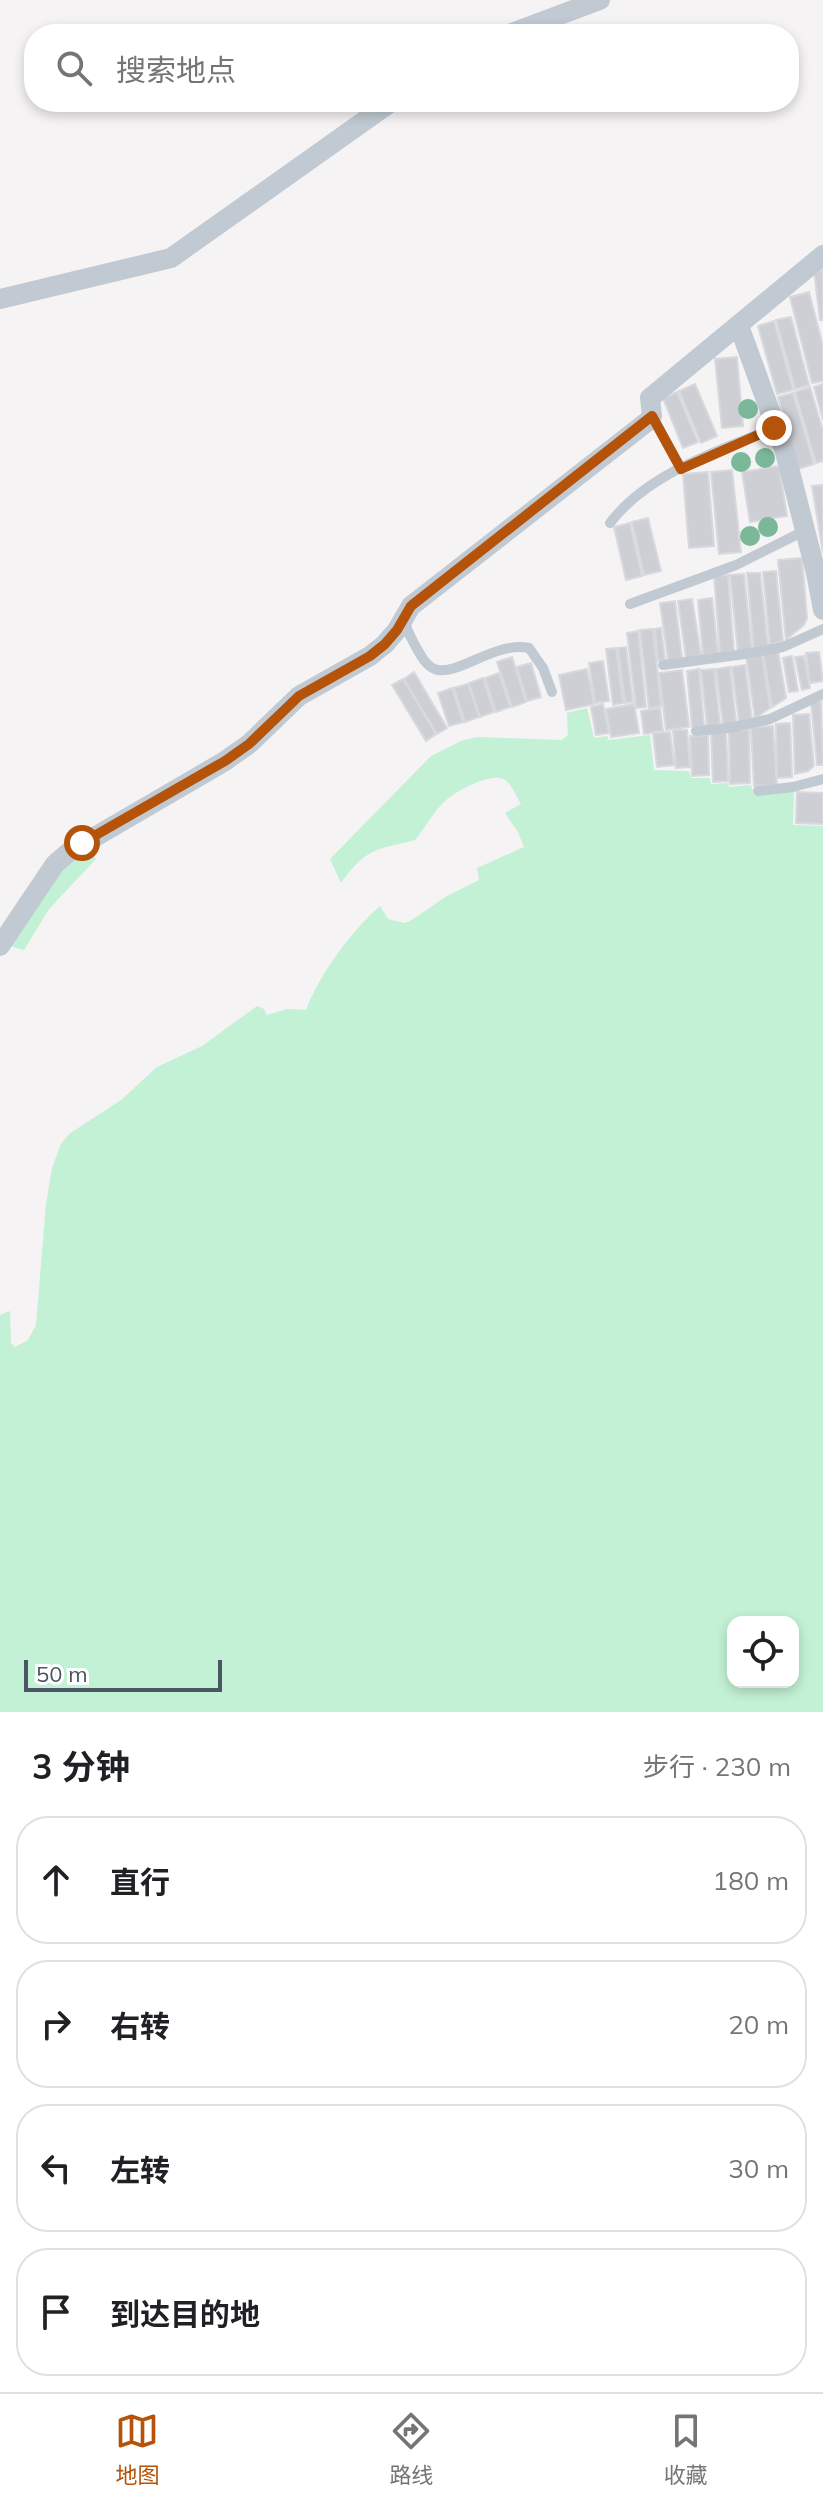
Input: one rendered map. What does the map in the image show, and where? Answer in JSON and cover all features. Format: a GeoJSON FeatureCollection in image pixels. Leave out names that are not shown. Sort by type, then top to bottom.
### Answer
{"type":"FeatureCollection","features":[{"type":"Feature","properties":{"kind":"street"},"geometry":{"type":"LineString","coordinates":[[536,24],[600,0]]}},
{"type":"Feature","properties":{"kind":"street"},"geometry":{"type":"LineString","coordinates":[[0,299],[171,258],[377,112]]}},
{"type":"Feature","properties":{"kind":"street"},"geometry":{"type":"LineString","coordinates":[[0,946],[55,864],[69,852],[225,761],[256,738],[299,696],[370,656],[385,644],[411,606],[652,416],[650,398],[823,255]]}},
{"type":"Feature","properties":{"kind":"street"},"geometry":{"type":"LineString","coordinates":[[739,326],[785,452],[823,610]]}},
{"type":"Feature","properties":{"kind":"lane"},"geometry":{"type":"LineString","coordinates":[[652,416],[681,469]]}},
{"type":"Feature","properties":{"kind":"lane"},"geometry":{"type":"LineString","coordinates":[[610,523],[626,504],[681,469],[774,428]]}},
{"type":"Feature","properties":{"kind":"lane"},"geometry":{"type":"LineString","coordinates":[[630,604],[736,565],[804,531]]}},
{"type":"Feature","properties":{"kind":"lane"},"geometry":{"type":"LineString","coordinates":[[405,616],[409,634],[426,663],[432,667],[445,669],[509,647],[529,648],[536,654],[552,692]]}},
{"type":"Feature","properties":{"kind":"lane"},"geometry":{"type":"LineString","coordinates":[[663,665],[783,647],[823,629]]}},
{"type":"Feature","properties":{"kind":"lane"},"geometry":{"type":"LineString","coordinates":[[696,731],[770,719],[823,694]]}},
{"type":"Feature","properties":{"kind":"lane"},"geometry":{"type":"LineString","coordinates":[[758,791],[793,787],[823,779]]}},
{"type":"Feature","properties":{"kind":"green space"},"geometry":{"type":"Polygon","coordinates":[[[587,708],[594,738],[607,736],[609,740],[650,735],[654,770],[689,771],[691,778],[710,778],[711,784],[728,783],[729,787],[751,785],[754,795],[794,790],[793,825],[823,826],[823,1712],[0,1712],[0,1315],[10,1311],[11,1343],[15,1347],[28,1340],[36,1325],[46,1204],[52,1168],[61,1144],[69,1134],[121,1100],[157,1067],[202,1046],[257,1006],[264,1009],[267,1015],[287,1009],[306,1010],[337,954],[380,906],[388,919],[404,923],[410,921],[447,896],[479,880],[477,868],[524,847],[505,813],[521,804],[503,779],[488,779],[452,795],[437,809],[415,840],[372,852],[357,863],[341,883],[330,859],[431,756],[461,741],[477,737],[562,740],[568,735],[567,713],[587,708]]]}},
{"type":"Feature","properties":{"kind":"green space"},"geometry":{"type":"Polygon","coordinates":[[[91,851],[96,859],[49,909],[24,950],[10,946],[62,869],[75,856],[91,851]]]}},
{"type":"Feature","properties":{"kind":"building"},"geometry":{"type":"Polygon","coordinates":[[[823,270],[823,320],[820,320],[814,271],[823,270]]]}},
{"type":"Feature","properties":{"kind":"building"},"geometry":{"type":"Polygon","coordinates":[[[809,292],[823,346],[823,381],[812,383],[790,297],[809,292]]]}},
{"type":"Feature","properties":{"kind":"building"},"geometry":{"type":"Polygon","coordinates":[[[791,317],[809,385],[795,389],[776,320],[791,317]]]}},
{"type":"Feature","properties":{"kind":"building"},"geometry":{"type":"Polygon","coordinates":[[[774,321],[793,390],[777,394],[758,326],[774,321]]]}},
{"type":"Feature","properties":{"kind":"building"},"geometry":{"type":"Polygon","coordinates":[[[737,357],[743,426],[722,428],[715,359],[737,357]]]}},
{"type":"Feature","properties":{"kind":"building"},"geometry":{"type":"Polygon","coordinates":[[[695,384],[717,436],[701,443],[679,391],[695,384]]]}},
{"type":"Feature","properties":{"kind":"building"},"geometry":{"type":"Polygon","coordinates":[[[823,384],[823,420],[814,387],[823,384]]]}},
{"type":"Feature","properties":{"kind":"building"},"geometry":{"type":"Polygon","coordinates":[[[810,387],[823,431],[823,461],[816,463],[795,392],[810,387]]]}},
{"type":"Feature","properties":{"kind":"building"},"geometry":{"type":"Polygon","coordinates":[[[677,392],[698,442],[683,448],[663,398],[677,392]]]}},
{"type":"Feature","properties":{"kind":"building"},"geometry":{"type":"Polygon","coordinates":[[[793,393],[814,464],[798,469],[778,397],[793,393]]]}},
{"type":"Feature","properties":{"kind":"building"},"geometry":{"type":"Polygon","coordinates":[[[779,466],[787,516],[750,522],[742,472],[779,466]]]}},
{"type":"Feature","properties":{"kind":"building"},"geometry":{"type":"Polygon","coordinates":[[[732,470],[741,552],[719,554],[711,472],[732,470]]]}},
{"type":"Feature","properties":{"kind":"building"},"geometry":{"type":"Polygon","coordinates":[[[708,472],[714,546],[689,548],[683,474],[708,472]]]}},
{"type":"Feature","properties":{"kind":"building"},"geometry":{"type":"Polygon","coordinates":[[[823,485],[823,553],[812,486],[823,485]]]}},
{"type":"Feature","properties":{"kind":"building"},"geometry":{"type":"Polygon","coordinates":[[[648,518],[661,571],[644,575],[632,522],[648,518]]]}},
{"type":"Feature","properties":{"kind":"building"},"geometry":{"type":"Polygon","coordinates":[[[630,523],[642,576],[626,580],[614,527],[630,523]]]}},
{"type":"Feature","properties":{"kind":"building"},"geometry":{"type":"Polygon","coordinates":[[[802,558],[807,618],[804,625],[786,640],[778,560],[802,558]]]}},
{"type":"Feature","properties":{"kind":"building"},"geometry":{"type":"Polygon","coordinates":[[[776,571],[783,641],[770,645],[763,572],[776,571]]]}},
{"type":"Feature","properties":{"kind":"building"},"geometry":{"type":"Polygon","coordinates":[[[747,573],[760,573],[768,646],[754,651],[747,573]]]}},
{"type":"Feature","properties":{"kind":"building"},"geometry":{"type":"Polygon","coordinates":[[[744,574],[752,651],[738,653],[730,575],[744,574]]]}},
{"type":"Feature","properties":{"kind":"building"},"geometry":{"type":"Polygon","coordinates":[[[728,575],[734,652],[720,653],[714,576],[728,575]]]}},
{"type":"Feature","properties":{"kind":"building"},"geometry":{"type":"Polygon","coordinates":[[[712,598],[718,653],[703,655],[698,600],[712,598]]]}},
{"type":"Feature","properties":{"kind":"building"},"geometry":{"type":"Polygon","coordinates":[[[692,599],[701,655],[686,658],[678,601],[692,599]]]}},
{"type":"Feature","properties":{"kind":"building"},"geometry":{"type":"Polygon","coordinates":[[[675,601],[682,658],[668,660],[660,603],[675,601]]]}},
{"type":"Feature","properties":{"kind":"building"},"geometry":{"type":"Polygon","coordinates":[[[661,628],[665,660],[658,661],[655,629],[661,628]]]}},
{"type":"Feature","properties":{"kind":"building"},"geometry":{"type":"Polygon","coordinates":[[[653,629],[661,706],[649,708],[640,630],[653,629]]]}},
{"type":"Feature","properties":{"kind":"building"},"geometry":{"type":"Polygon","coordinates":[[[638,631],[646,707],[636,708],[627,633],[638,631]]]}},
{"type":"Feature","properties":{"kind":"building"},"geometry":{"type":"Polygon","coordinates":[[[626,647],[633,702],[625,703],[618,648],[626,647]]]}},
{"type":"Feature","properties":{"kind":"building"},"geometry":{"type":"Polygon","coordinates":[[[616,648],[623,703],[613,705],[606,649],[616,648]]]}},
{"type":"Feature","properties":{"kind":"building"},"geometry":{"type":"Polygon","coordinates":[[[778,651],[786,698],[772,707],[763,654],[778,651]]]}},
{"type":"Feature","properties":{"kind":"building"},"geometry":{"type":"Polygon","coordinates":[[[819,652],[823,681],[810,683],[806,653],[819,652]]]}},
{"type":"Feature","properties":{"kind":"building"},"geometry":{"type":"Polygon","coordinates":[[[762,654],[770,708],[755,718],[746,656],[762,654]]]}},
{"type":"Feature","properties":{"kind":"building"},"geometry":{"type":"Polygon","coordinates":[[[792,656],[798,691],[789,692],[783,658],[792,656]]]}},
{"type":"Feature","properties":{"kind":"building"},"geometry":{"type":"Polygon","coordinates":[[[804,656],[810,688],[802,690],[795,657],[804,656]]]}},
{"type":"Feature","properties":{"kind":"building"},"geometry":{"type":"Polygon","coordinates":[[[512,657],[526,702],[512,707],[497,662],[512,657]]]}},
{"type":"Feature","properties":{"kind":"building"},"geometry":{"type":"Polygon","coordinates":[[[603,661],[609,701],[595,703],[589,663],[603,661]]]}},
{"type":"Feature","properties":{"kind":"building"},"geometry":{"type":"Polygon","coordinates":[[[531,663],[541,697],[527,701],[517,667],[531,663]]]}},
{"type":"Feature","properties":{"kind":"building"},"geometry":{"type":"Polygon","coordinates":[[[745,665],[752,720],[739,722],[732,667],[745,665]]]}},
{"type":"Feature","properties":{"kind":"building"},"geometry":{"type":"Polygon","coordinates":[[[730,667],[736,723],[723,725],[716,669],[730,667]]]}},
{"type":"Feature","properties":{"kind":"building"},"geometry":{"type":"Polygon","coordinates":[[[587,669],[594,704],[566,710],[559,675],[587,669]]]}},
{"type":"Feature","properties":{"kind":"building"},"geometry":{"type":"Polygon","coordinates":[[[699,669],[704,726],[692,727],[687,671],[699,669]]]}},
{"type":"Feature","properties":{"kind":"building"},"geometry":{"type":"Polygon","coordinates":[[[714,669],[720,724],[707,726],[701,670],[714,669]]]}},
{"type":"Feature","properties":{"kind":"building"},"geometry":{"type":"Polygon","coordinates":[[[682,670],[689,727],[666,730],[659,673],[682,670]]]}},
{"type":"Feature","properties":{"kind":"building"},"geometry":{"type":"Polygon","coordinates":[[[414,672],[447,728],[437,734],[404,679],[414,672]]]}},
{"type":"Feature","properties":{"kind":"building"},"geometry":{"type":"Polygon","coordinates":[[[499,673],[510,707],[496,712],[485,678],[499,673]]]}},
{"type":"Feature","properties":{"kind":"building"},"geometry":{"type":"Polygon","coordinates":[[[483,678],[494,712],[480,717],[469,683],[483,678]]]}},
{"type":"Feature","properties":{"kind":"building"},"geometry":{"type":"Polygon","coordinates":[[[403,679],[436,734],[426,741],[392,685],[403,679]]]}},
{"type":"Feature","properties":{"kind":"building"},"geometry":{"type":"Polygon","coordinates":[[[468,684],[479,717],[465,722],[454,688],[468,684]]]}},
{"type":"Feature","properties":{"kind":"building"},"geometry":{"type":"Polygon","coordinates":[[[452,688],[463,722],[449,726],[438,693],[452,688]]]}},
{"type":"Feature","properties":{"kind":"building"},"geometry":{"type":"Polygon","coordinates":[[[811,702],[821,702],[823,765],[817,765],[811,702]]]}},
{"type":"Feature","properties":{"kind":"building"},"geometry":{"type":"Polygon","coordinates":[[[603,704],[609,733],[596,735],[591,707],[603,704]]]}},
{"type":"Feature","properties":{"kind":"building"},"geometry":{"type":"Polygon","coordinates":[[[634,704],[639,733],[611,737],[606,709],[634,704]]]}},
{"type":"Feature","properties":{"kind":"building"},"geometry":{"type":"Polygon","coordinates":[[[660,708],[663,731],[644,734],[641,711],[660,708]]]}},
{"type":"Feature","properties":{"kind":"building"},"geometry":{"type":"Polygon","coordinates":[[[809,714],[814,766],[795,774],[793,715],[809,714]]]}},
{"type":"Feature","properties":{"kind":"building"},"geometry":{"type":"Polygon","coordinates":[[[790,723],[792,777],[777,778],[776,724],[790,723]]]}},
{"type":"Feature","properties":{"kind":"building"},"geometry":{"type":"Polygon","coordinates":[[[773,726],[777,785],[754,786],[751,727],[773,726]]]}},
{"type":"Feature","properties":{"kind":"building"},"geometry":{"type":"Polygon","coordinates":[[[673,730],[687,730],[690,767],[676,768],[673,730]]]}},
{"type":"Feature","properties":{"kind":"building"},"geometry":{"type":"Polygon","coordinates":[[[729,730],[749,730],[750,783],[730,784],[729,730]]]}},
{"type":"Feature","properties":{"kind":"building"},"geometry":{"type":"Polygon","coordinates":[[[670,732],[674,765],[657,767],[653,733],[670,732]]]}},
{"type":"Feature","properties":{"kind":"building"},"geometry":{"type":"Polygon","coordinates":[[[711,732],[726,732],[728,781],[713,782],[711,732]]]}},
{"type":"Feature","properties":{"kind":"building"},"geometry":{"type":"Polygon","coordinates":[[[708,735],[709,775],[692,776],[690,736],[708,735]]]}},
{"type":"Feature","properties":{"kind":"building"},"geometry":{"type":"Polygon","coordinates":[[[797,792],[823,793],[823,824],[796,823],[797,792]]]}},
{"type":"Feature","properties":{"kind":"route"},"geometry":{"type":"LineString","coordinates":[[82,843],[225,761],[264,731],[299,696],[370,656],[397,630],[411,606],[652,416],[681,469],[774,428]]}}]}
